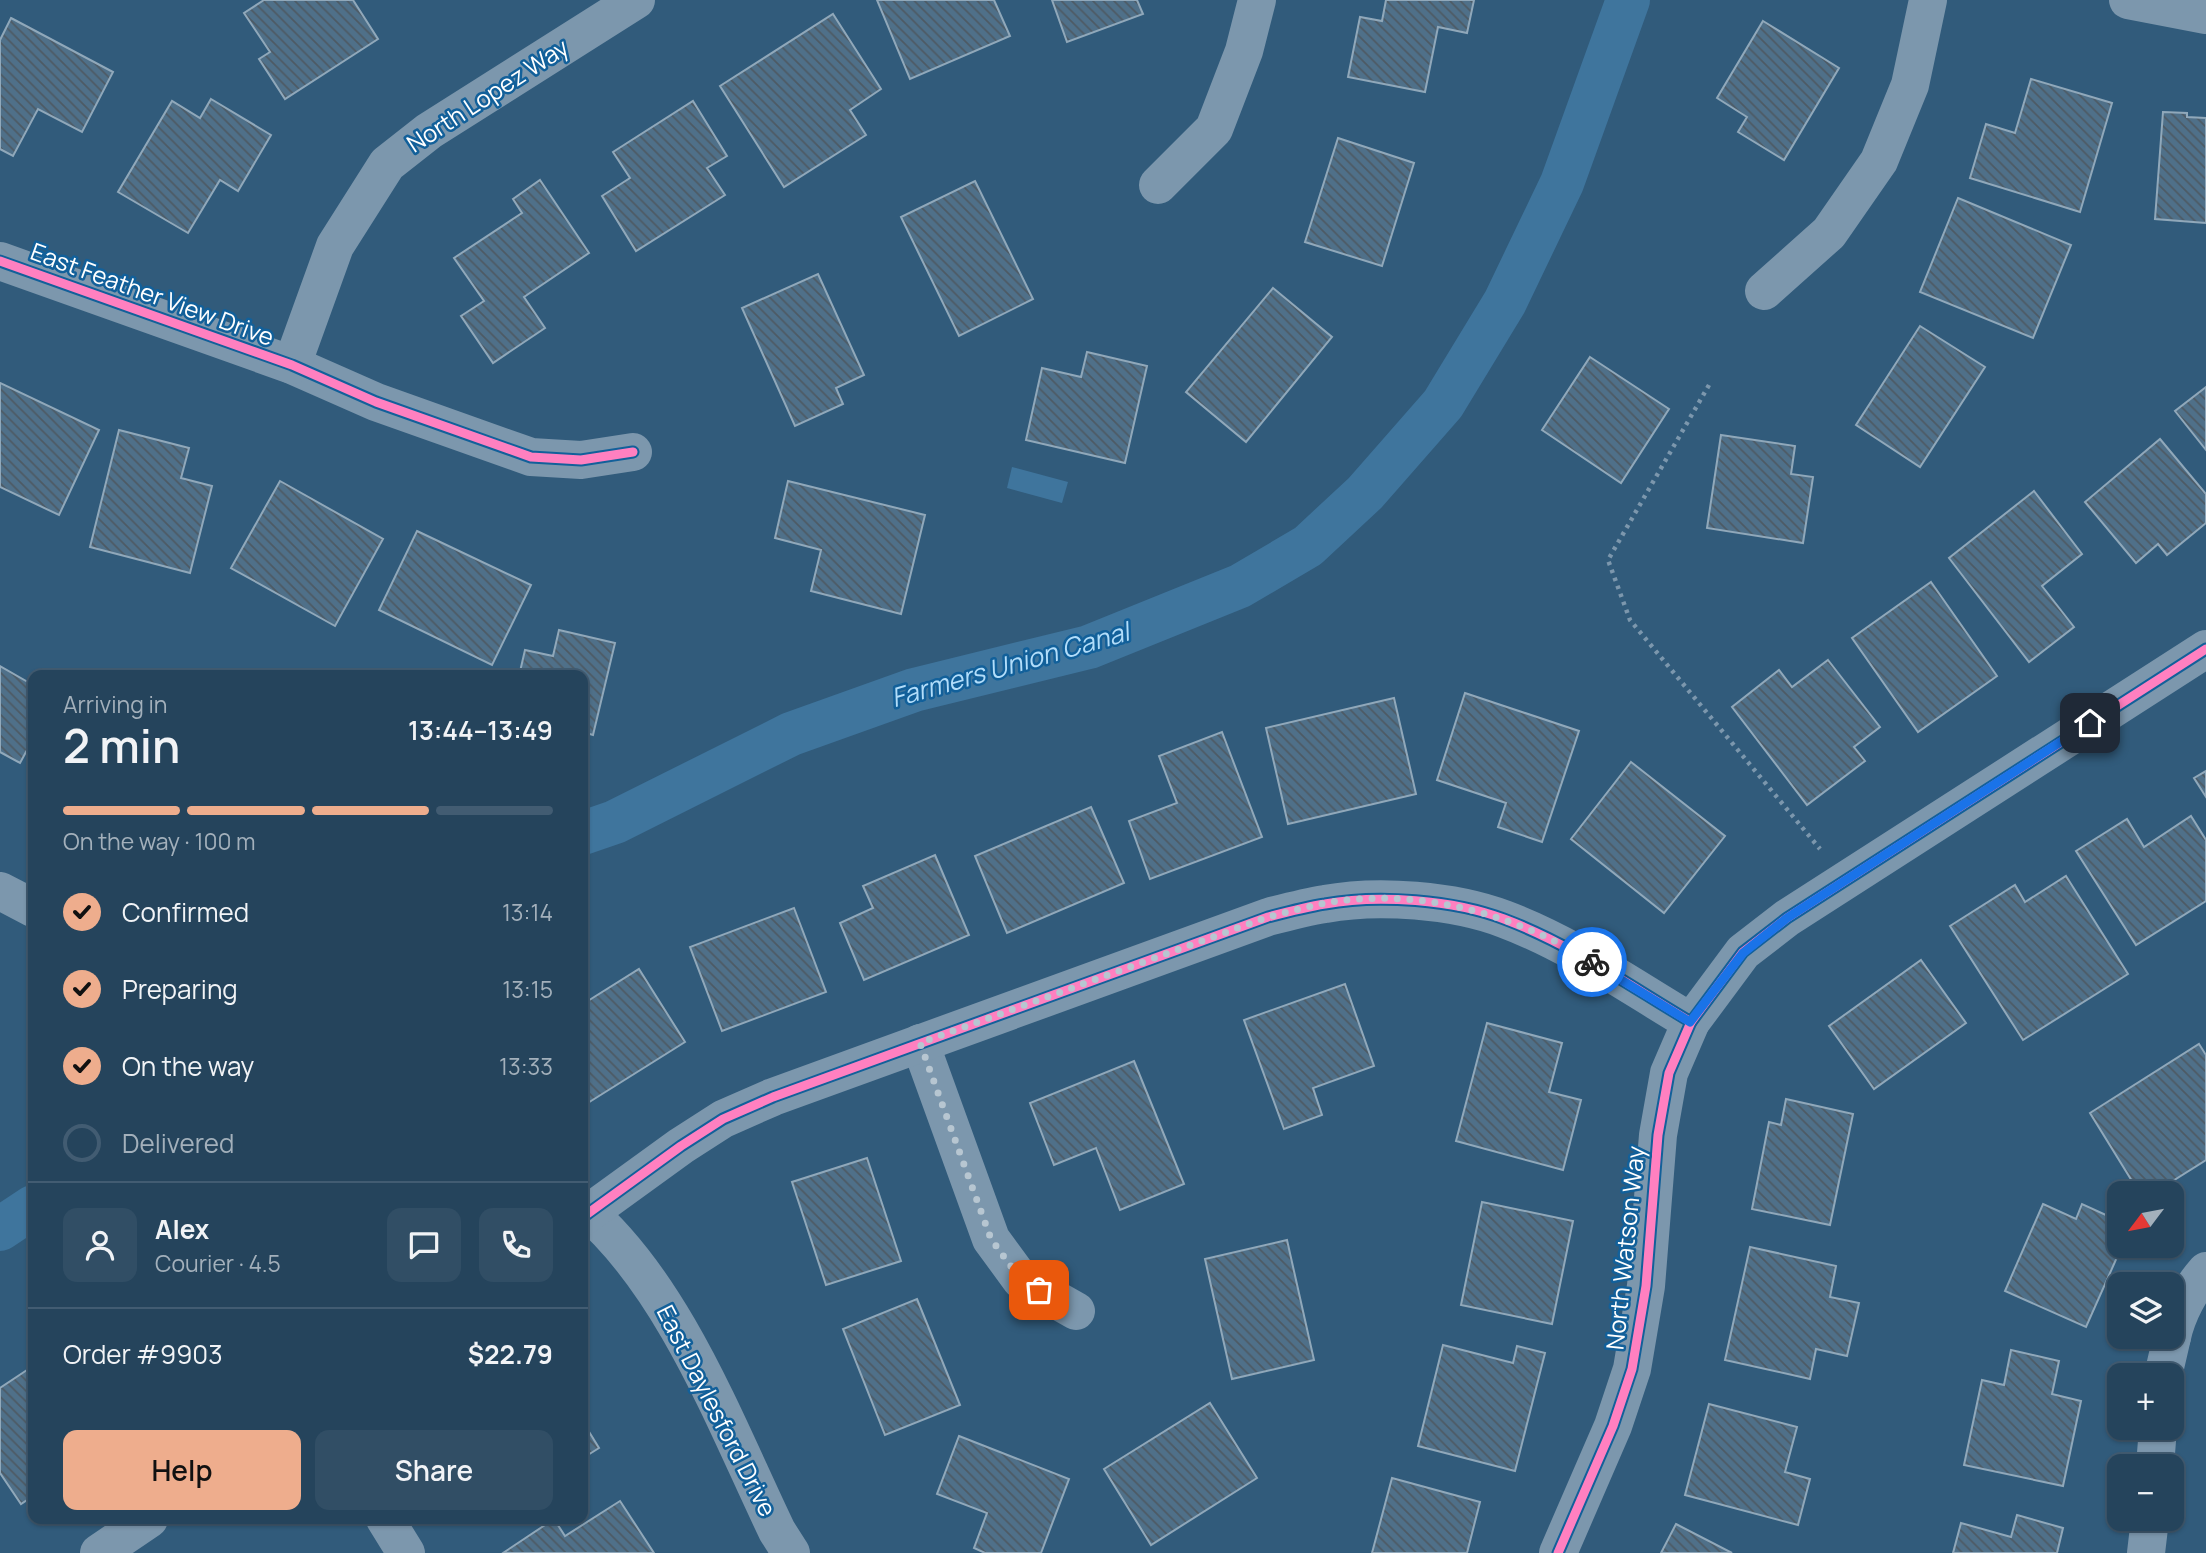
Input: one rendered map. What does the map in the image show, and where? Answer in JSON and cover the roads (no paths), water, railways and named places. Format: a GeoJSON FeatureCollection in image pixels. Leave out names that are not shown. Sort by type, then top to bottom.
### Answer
{"type":"FeatureCollection","features":[{"type":"Feature","properties":{"kind":"street","name":"North Lopez Way"},"geometry":{"type":"LineString","coordinates":[[292,365],[335,246],[387,164],[429,131],[636,0]]}},
{"type":"Feature","properties":{"kind":"street"},"geometry":{"type":"LineString","coordinates":[[1157,185],[1214,129],[1244,51],[1257,0]]}},
{"type":"Feature","properties":{"kind":"street"},"geometry":{"type":"LineString","coordinates":[[1764,291],[1829,233],[1879,161],[1910,85],[1928,0]]}},
{"type":"Feature","properties":{"kind":"street"},"geometry":{"type":"LineString","coordinates":[[2128,0],[2206,15]]}},
{"type":"Feature","properties":{"kind":"street","name":"East Feather View Drive"},"geometry":{"type":"LineString","coordinates":[[0,261],[292,365],[376,402],[531,457],[581,460],[633,452]]}},
{"type":"Feature","properties":{"kind":"street","name":"North Watson Way"},"geometry":{"type":"LineString","coordinates":[[1558,1553],[1614,1426],[1632,1369],[1646,1286],[1658,1135],[1669,1073],[1690,1022],[1743,953],[1787,918],[2206,649]]}},
{"type":"Feature","properties":{"kind":"street"},"geometry":{"type":"LineString","coordinates":[[0,891],[28,905]]}},
{"type":"Feature","properties":{"kind":"street"},"geometry":{"type":"LineString","coordinates":[[588,1211],[723,1119],[773,1097],[1268,917],[1327,903],[1386,899],[1441,903],[1503,918],[1580,954],[1690,1022]]}},
{"type":"Feature","properties":{"kind":"street"},"geometry":{"type":"LineString","coordinates":[[920,1043],[991,1239],[1021,1280],[1076,1311]]}},
{"type":"Feature","properties":{"kind":"street","name":"East Daylesford Drive"},"geometry":{"type":"LineString","coordinates":[[588,1216],[624,1251],[683,1335],[777,1531],[791,1553]]}},
{"type":"Feature","properties":{"kind":"street"},"geometry":{"type":"LineString","coordinates":[[2184,1307],[2196,1283],[2206,1271]]}},
{"type":"Feature","properties":{"kind":"street"},"geometry":{"type":"LineString","coordinates":[[99,1553],[142,1524]]}},
{"type":"Feature","properties":{"kind":"street"},"geometry":{"type":"LineString","coordinates":[[388,1524],[405,1553]]}},
{"type":"Feature","properties":{"kind":"street"},"geometry":{"type":"LineString","coordinates":[[2146,1553],[2149,1531]]}},
{"type":"Feature","properties":{"kind":"water"},"geometry":{"type":"Polygon","coordinates":[[[1012,467],[1068,482],[1062,503],[1007,488],[1012,467]]]}},
{"type":"Feature","properties":{"kind":"waterway","name":"Farmers Union Canal"},"geometry":{"type":"LineString","coordinates":[[588,831],[615,822],[791,734],[914,690],[1089,647],[1240,586],[1308,546],[1365,493],[1443,404],[1505,302],[1562,183],[1628,0]]}},
{"type":"Feature","properties":{"kind":"waterway","name":"Farmers Union Canal"},"geometry":{"type":"LineString","coordinates":[[0,1229],[28,1210]]}}]}
